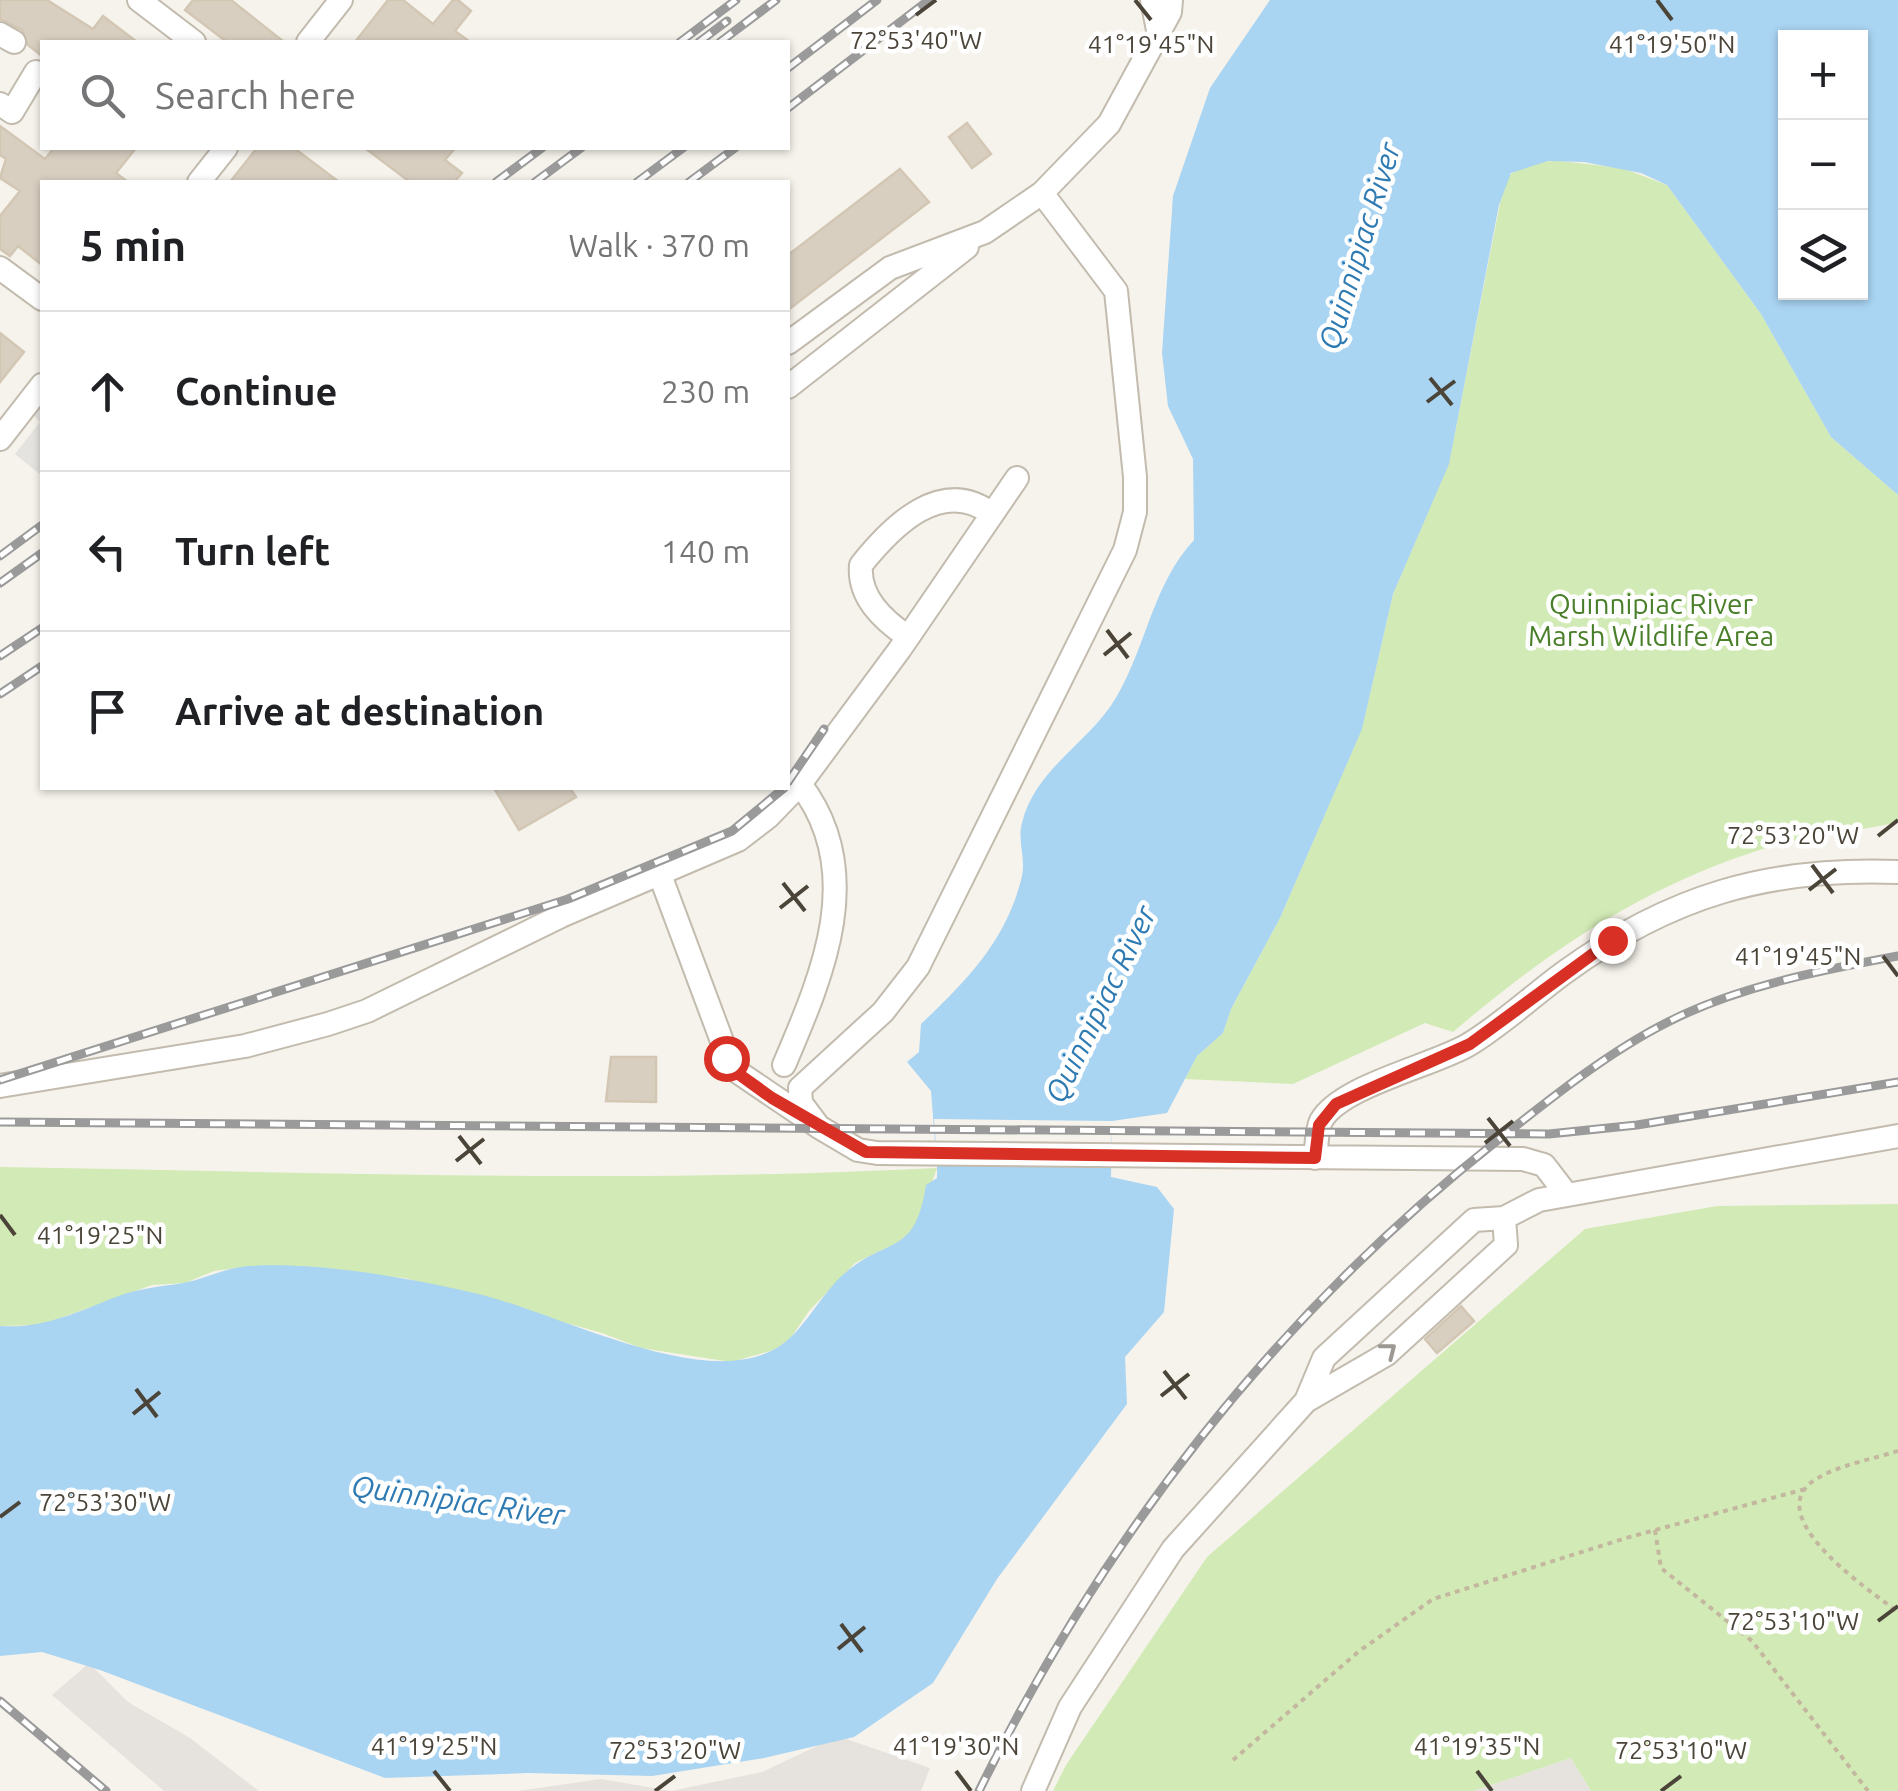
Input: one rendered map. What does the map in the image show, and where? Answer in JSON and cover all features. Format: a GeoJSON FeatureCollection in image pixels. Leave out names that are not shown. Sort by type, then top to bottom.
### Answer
{"type":"FeatureCollection","features":[{"type":"Feature","properties":{"kind":"street"},"geometry":{"type":"LineString","coordinates":[[139,0],[191,40]]}},
{"type":"Feature","properties":{"kind":"street"},"geometry":{"type":"LineString","coordinates":[[310,40],[341,0]]}},
{"type":"Feature","properties":{"kind":"street"},"geometry":{"type":"LineString","coordinates":[[1152,0],[1158,30]]}},
{"type":"Feature","properties":{"kind":"street"},"geometry":{"type":"LineString","coordinates":[[790,384],[1042,192],[1109,124],[1170,12],[1170,0]]}},
{"type":"Feature","properties":{"kind":"street"},"geometry":{"type":"LineString","coordinates":[[0,104],[12,112],[36,72]]}},
{"type":"Feature","properties":{"kind":"street"},"geometry":{"type":"LineString","coordinates":[[201,180],[224,150]]}},
{"type":"Feature","properties":{"kind":"street"},"geometry":{"type":"LineString","coordinates":[[819,1127],[801,1103],[800,1088],[884,1012],[918,967],[1099,611],[1131,530],[1136,477],[1116,291],[1042,192]]}},
{"type":"Feature","properties":{"kind":"street"},"geometry":{"type":"LineString","coordinates":[[790,342],[890,268],[986,232]]}},
{"type":"Feature","properties":{"kind":"street"},"geometry":{"type":"LineString","coordinates":[[0,268],[40,298]]}},
{"type":"Feature","properties":{"kind":"street"},"geometry":{"type":"LineString","coordinates":[[0,440],[40,388]]}},
{"type":"Feature","properties":{"kind":"street"},"geometry":{"type":"LineString","coordinates":[[0,1086],[245,1046],[367,1011],[561,916],[751,832],[800,784],[908,637],[1017,478]]}},
{"type":"Feature","properties":{"kind":"street"},"geometry":{"type":"LineString","coordinates":[[908,637],[868,599],[860,578],[862,565],[885,537],[940,500],[967,500],[992,514]]}},
{"type":"Feature","properties":{"kind":"street"},"geometry":{"type":"LineString","coordinates":[[784,1064],[821,977],[834,922],[834,882],[826,833],[800,784]]}},
{"type":"Feature","properties":{"kind":"street"},"geometry":{"type":"LineString","coordinates":[[1315,1158],[1319,1125],[1336,1104],[1470,1044],[1573,966],[1656,915],[1767,878],[1827,872],[1898,872]]}},
{"type":"Feature","properties":{"kind":"street"},"geometry":{"type":"LineString","coordinates":[[660,875],[732,1068],[819,1127],[866,1152],[1535,1160],[1557,1176],[1567,1195]]}},
{"type":"Feature","properties":{"kind":"street"},"geometry":{"type":"LineString","coordinates":[[1306,1401],[1324,1358],[1474,1220],[1504,1218],[1540,1200],[1898,1136]]}},
{"type":"Feature","properties":{"kind":"street"},"geometry":{"type":"LineString","coordinates":[[1032,1791],[1070,1707],[1173,1549],[1306,1401],[1387,1354],[1506,1245],[1504,1218]]}},
{"type":"Feature","properties":{"kind":"path"},"geometry":{"type":"LineString","coordinates":[[1233,1760],[1358,1652],[1433,1599],[1654,1530],[1804,1489],[1817,1478],[1898,1451]]}},
{"type":"Feature","properties":{"kind":"path"},"geometry":{"type":"LineString","coordinates":[[1804,1489],[1801,1508],[1805,1527],[1821,1550],[1898,1612]]}},
{"type":"Feature","properties":{"kind":"path"},"geometry":{"type":"LineString","coordinates":[[1654,1530],[1661,1568],[1752,1641],[1868,1791]]}},
{"type":"Feature","properties":{"kind":"shaded area"},"geometry":{"type":"Polygon","coordinates":[[[40,422],[40,474],[15,454],[40,422]]]}},
{"type":"Feature","properties":{"kind":"shaded area"},"geometry":{"type":"Polygon","coordinates":[[[89,1663],[128,1702],[190,1738],[259,1791],[164,1791],[52,1695],[89,1663]]]}},
{"type":"Feature","properties":{"kind":"shaded area"},"geometry":{"type":"Polygon","coordinates":[[[838,1736],[930,1768],[921,1791],[671,1791],[762,1772],[838,1736]]]}},
{"type":"Feature","properties":{"kind":"shaded area"},"geometry":{"type":"Polygon","coordinates":[[[1571,1758],[1591,1791],[1473,1791],[1571,1758]]]}},
{"type":"Feature","properties":{"kind":"shaded area"},"geometry":{"type":"Polygon","coordinates":[[[601,1779],[671,1791],[518,1791],[601,1779]]]}},
{"type":"Feature","properties":{"kind":"green space","name":"Quinnipiac River Marsh Wildlife Area"},"geometry":{"type":"Polygon","coordinates":[[[1560,161],[1622,168],[1667,185],[1761,314],[1831,437],[1898,495],[1898,822],[1769,847],[1682,880],[1563,947],[1453,1032],[1425,1023],[1293,1084],[1185,1079],[1197,1056],[1223,1033],[1231,1009],[1280,918],[1362,728],[1393,594],[1449,463],[1504,183],[1521,167],[1560,161]]]}},
{"type":"Feature","properties":{"kind":"green space"},"geometry":{"type":"Polygon","coordinates":[[[0,1167],[586,1176],[937,1168],[917,1226],[899,1242],[855,1263],[809,1311],[790,1339],[774,1350],[731,1362],[641,1348],[602,1333],[405,1278],[252,1266],[214,1271],[185,1283],[152,1285],[41,1325],[0,1326],[0,1167]]]}},
{"type":"Feature","properties":{"kind":"green space"},"geometry":{"type":"Polygon","coordinates":[[[1898,1204],[1898,1791],[1591,1791],[1571,1758],[1473,1791],[1053,1791],[1066,1765],[1207,1557],[1585,1229],[1717,1206],[1898,1204]]]}},
{"type":"Feature","properties":{"kind":"water","name":"Quinnipiac River"},"geometry":{"type":"Polygon","coordinates":[[[1270,0],[1898,0],[1898,495],[1831,437],[1761,314],[1667,185],[1641,173],[1584,162],[1548,161],[1511,173],[1499,205],[1449,464],[1393,594],[1362,729],[1280,918],[1231,1009],[1223,1033],[1197,1056],[1167,1113],[1112,1121],[1111,1177],[1157,1187],[1174,1209],[1164,1312],[1125,1357],[1127,1404],[997,1579],[933,1683],[854,1737],[764,1758],[652,1776],[528,1773],[385,1778],[100,1670],[42,1652],[0,1656],[0,1326],[46,1322],[133,1292],[239,1267],[304,1266],[391,1276],[474,1293],[667,1354],[742,1360],[784,1343],[845,1273],[907,1235],[915,1224],[926,1185],[937,1178],[931,1091],[907,1062],[919,1052],[921,1024],[969,975],[996,939],[1022,876],[1021,829],[1029,804],[1051,771],[1093,728],[1117,696],[1169,576],[1194,540],[1193,459],[1168,406],[1162,353],[1173,196],[1210,88],[1270,0]]]}},
{"type":"Feature","properties":{"kind":"pier"},"geometry":{"type":"Polygon","coordinates":[[[934,1119],[1112,1121],[1111,1159],[937,1160],[934,1119]]]}},
{"type":"Feature","properties":{"kind":"building"},"geometry":{"type":"Polygon","coordinates":[[[0,0],[47,0],[93,29],[103,16],[134,40],[40,40],[40,54],[28,45],[22,30],[0,19],[0,0]]]}},
{"type":"Feature","properties":{"kind":"building"},"geometry":{"type":"Polygon","coordinates":[[[193,0],[231,0],[281,40],[224,40],[185,10],[193,0]]]}},
{"type":"Feature","properties":{"kind":"building"},"geometry":{"type":"Polygon","coordinates":[[[388,0],[403,0],[433,24],[453,0],[471,11],[455,31],[467,40],[357,40],[388,0]]]}},
{"type":"Feature","properties":{"kind":"building"},"geometry":{"type":"Polygon","coordinates":[[[967,123],[991,154],[972,168],[949,137],[967,123]]]}},
{"type":"Feature","properties":{"kind":"building"},"geometry":{"type":"Polygon","coordinates":[[[0,126],[45,159],[52,150],[134,150],[116,173],[125,180],[40,180],[40,263],[18,246],[10,256],[0,249],[0,216],[20,191],[0,178],[6,159],[0,155],[0,126]]]}},
{"type":"Feature","properties":{"kind":"building"},"geometry":{"type":"Polygon","coordinates":[[[255,150],[297,150],[336,180],[232,180],[255,150]]]}},
{"type":"Feature","properties":{"kind":"building"},"geometry":{"type":"Polygon","coordinates":[[[368,150],[453,150],[445,160],[462,173],[456,180],[407,180],[368,150]]]}},
{"type":"Feature","properties":{"kind":"building"},"geometry":{"type":"Polygon","coordinates":[[[900,169],[929,202],[790,308],[790,253],[900,169]]]}},
{"type":"Feature","properties":{"kind":"building"},"geometry":{"type":"Polygon","coordinates":[[[0,333],[24,352],[0,382],[0,333]]]}},
{"type":"Feature","properties":{"kind":"building"},"geometry":{"type":"Polygon","coordinates":[[[495,790],[571,790],[576,797],[519,830],[495,790]]]}},
{"type":"Feature","properties":{"kind":"building"},"geometry":{"type":"Polygon","coordinates":[[[611,1057],[656,1057],[656,1102],[606,1101],[611,1057]]]}},
{"type":"Feature","properties":{"kind":"building"},"geometry":{"type":"Polygon","coordinates":[[[1461,1306],[1474,1321],[1437,1353],[1425,1339],[1461,1306]]]}},
{"type":"Feature","properties":{"kind":"railway"},"geometry":{"type":"LineString","coordinates":[[683,40],[736,0]]}},
{"type":"Feature","properties":{"kind":"railway"},"geometry":{"type":"LineString","coordinates":[[723,40],[776,0]]}},
{"type":"Feature","properties":{"kind":"railway"},"geometry":{"type":"LineString","coordinates":[[790,66],[877,0]]}},
{"type":"Feature","properties":{"kind":"railway"},"geometry":{"type":"LineString","coordinates":[[790,106],[929,0]]}},
{"type":"Feature","properties":{"kind":"railway"},"geometry":{"type":"LineString","coordinates":[[702,40],[727,21]]}},
{"type":"Feature","properties":{"kind":"railway"},"geometry":{"type":"LineString","coordinates":[[499,180],[539,150]]}},
{"type":"Feature","properties":{"kind":"railway"},"geometry":{"type":"LineString","coordinates":[[538,180],[578,150]]}},
{"type":"Feature","properties":{"kind":"railway"},"geometry":{"type":"LineString","coordinates":[[640,180],[680,150]]}},
{"type":"Feature","properties":{"kind":"railway"},"geometry":{"type":"LineString","coordinates":[[692,180],[732,150]]}},
{"type":"Feature","properties":{"kind":"railway"},"geometry":{"type":"LineString","coordinates":[[0,556],[40,526]]}},
{"type":"Feature","properties":{"kind":"railway"},"geometry":{"type":"LineString","coordinates":[[0,583],[40,554]]}},
{"type":"Feature","properties":{"kind":"railway"},"geometry":{"type":"LineString","coordinates":[[0,656],[40,629]]}},
{"type":"Feature","properties":{"kind":"railway"},"geometry":{"type":"LineString","coordinates":[[0,694],[40,667]]}},
{"type":"Feature","properties":{"kind":"railway"},"geometry":{"type":"LineString","coordinates":[[790,779],[824,729]]}},
{"type":"Feature","properties":{"kind":"railway"},"geometry":{"type":"LineString","coordinates":[[0,1080],[568,899],[732,831],[782,790]]}},
{"type":"Feature","properties":{"kind":"railway"},"geometry":{"type":"LineString","coordinates":[[979,1791],[1081,1607],[1202,1436],[1269,1356],[1417,1208],[1558,1093],[1666,1023],[1750,990],[1898,956]]}},
{"type":"Feature","properties":{"kind":"railway"},"geometry":{"type":"LineString","coordinates":[[0,1122],[1549,1134],[1637,1125],[1898,1082]]}},
{"type":"Feature","properties":{"kind":"railway"},"geometry":{"type":"LineString","coordinates":[[0,1701],[106,1791]]}},
{"type":"Feature","properties":{"kind":"route"},"geometry":{"type":"LineString","coordinates":[[726,1058],[740,1075],[794,1113],[866,1152],[1315,1158],[1319,1125],[1336,1104],[1470,1044],[1612,940]]}}]}
